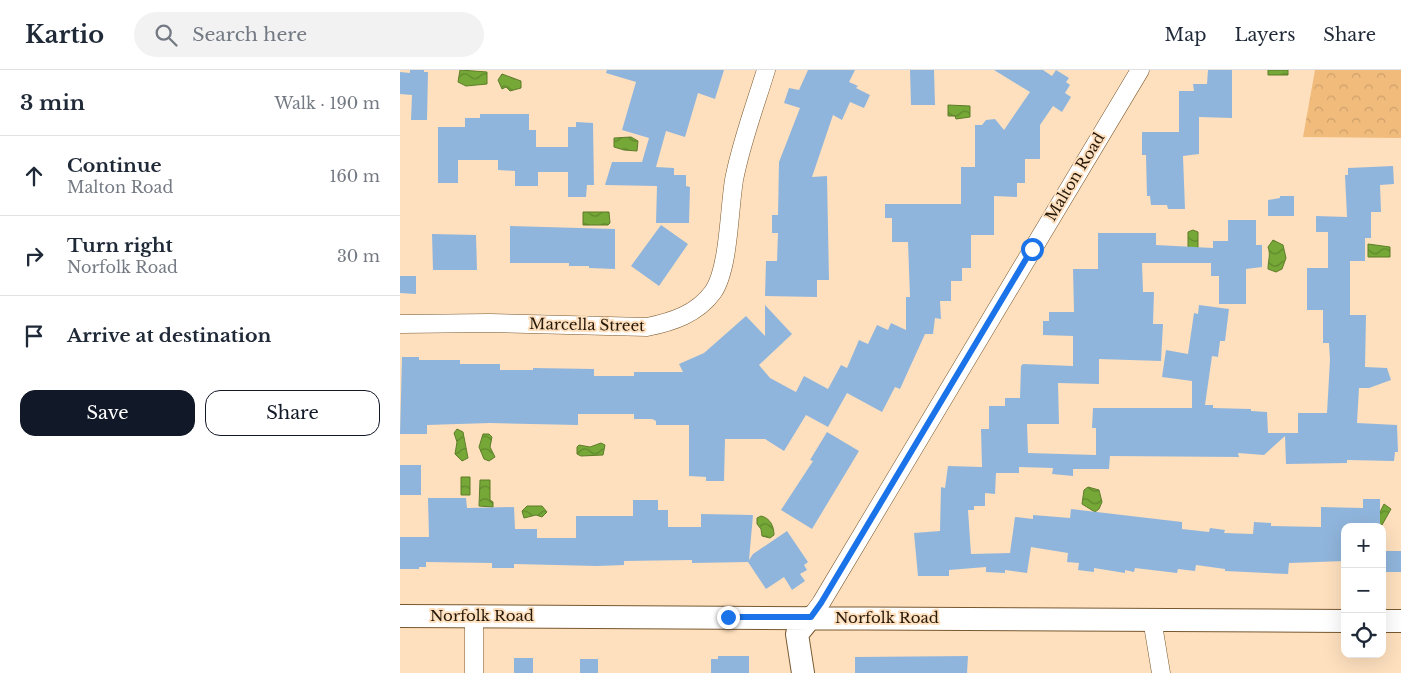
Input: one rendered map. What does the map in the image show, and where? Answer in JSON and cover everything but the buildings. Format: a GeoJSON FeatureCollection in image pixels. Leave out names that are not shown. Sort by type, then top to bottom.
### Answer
{"type":"FeatureCollection","features":[{"type":"Feature","properties":{"kind":"street","name":"Marcella Street"},"geometry":{"type":"LineString","coordinates":[[400,324],[490,323],[647,327],[667,323],[685,316],[704,302],[714,291],[720,275],[734,179],[766,70]]}},
{"type":"Feature","properties":{"kind":"street","name":"Malton Road"},"geometry":{"type":"LineString","coordinates":[[803,673],[796,634],[821,603],[1140,70]]}},
{"type":"Feature","properties":{"kind":"street","name":"Norfolk Road"},"geometry":{"type":"LineString","coordinates":[[400,616],[1341,621]]}},
{"type":"Feature","properties":{"kind":"street"},"geometry":{"type":"LineString","coordinates":[[474,616],[474,673]]}},
{"type":"Feature","properties":{"kind":"street"},"geometry":{"type":"LineString","coordinates":[[1152,619],[1161,673]]}},
{"type":"Feature","properties":{"kind":"street"},"geometry":{"type":"LineString","coordinates":[[1386,621],[1401,622]]}},
{"type":"Feature","properties":{"kind":"green space"},"geometry":{"type":"Polygon","coordinates":[[[1315,70],[1401,70],[1401,138],[1303,137],[1315,70]]]}},
{"type":"Feature","properties":{"kind":"water"},"geometry":{"type":"Polygon","coordinates":[[[460,70],[487,72],[487,84],[466,86],[458,82],[460,70]]]}},
{"type":"Feature","properties":{"kind":"water"},"geometry":{"type":"Polygon","coordinates":[[[1268,70],[1288,70],[1288,75],[1268,75],[1268,70]]]}},
{"type":"Feature","properties":{"kind":"water"},"geometry":{"type":"Polygon","coordinates":[[[502,74],[521,81],[521,88],[510,91],[506,87],[502,89],[498,80],[502,74]]]}},
{"type":"Feature","properties":{"kind":"water"},"geometry":{"type":"Polygon","coordinates":[[[948,105],[970,106],[970,117],[956,119],[955,116],[948,116],[948,105]]]}},
{"type":"Feature","properties":{"kind":"water"},"geometry":{"type":"Polygon","coordinates":[[[631,137],[638,141],[637,151],[614,147],[614,138],[631,137]]]}},
{"type":"Feature","properties":{"kind":"water"},"geometry":{"type":"Polygon","coordinates":[[[583,212],[609,212],[610,223],[608,225],[583,225],[583,212]]]}},
{"type":"Feature","properties":{"kind":"water"},"geometry":{"type":"Polygon","coordinates":[[[1193,230],[1198,232],[1198,250],[1188,247],[1188,232],[1193,230]]]}},
{"type":"Feature","properties":{"kind":"water"},"geometry":{"type":"Polygon","coordinates":[[[1273,240],[1283,245],[1286,258],[1282,269],[1276,272],[1268,269],[1268,247],[1273,240]]]}},
{"type":"Feature","properties":{"kind":"water"},"geometry":{"type":"Polygon","coordinates":[[[1368,244],[1390,247],[1390,257],[1368,257],[1368,244]]]}},
{"type":"Feature","properties":{"kind":"water"},"geometry":{"type":"Polygon","coordinates":[[[457,429],[463,432],[468,458],[462,461],[455,454],[457,442],[454,433],[457,429]]]}},
{"type":"Feature","properties":{"kind":"water"},"geometry":{"type":"Polygon","coordinates":[[[483,434],[489,434],[492,437],[490,447],[495,457],[489,461],[484,459],[479,447],[483,434]]]}},
{"type":"Feature","properties":{"kind":"water"},"geometry":{"type":"Polygon","coordinates":[[[601,443],[605,445],[603,455],[581,456],[577,454],[577,447],[579,445],[590,447],[601,443]]]}},
{"type":"Feature","properties":{"kind":"water"},"geometry":{"type":"Polygon","coordinates":[[[461,477],[470,477],[470,495],[461,495],[461,477]]]}},
{"type":"Feature","properties":{"kind":"water"},"geometry":{"type":"Polygon","coordinates":[[[480,480],[490,480],[490,500],[493,502],[493,507],[479,506],[480,480]]]}},
{"type":"Feature","properties":{"kind":"water"},"geometry":{"type":"Polygon","coordinates":[[[1088,487],[1099,490],[1102,502],[1099,509],[1095,512],[1082,504],[1084,490],[1088,487]]]}},
{"type":"Feature","properties":{"kind":"water"},"geometry":{"type":"Polygon","coordinates":[[[1384,504],[1391,509],[1383,523],[1379,523],[1379,514],[1384,504]]]}},
{"type":"Feature","properties":{"kind":"water"},"geometry":{"type":"Polygon","coordinates":[[[527,506],[542,506],[547,512],[542,517],[536,515],[524,518],[522,511],[527,506]]]}},
{"type":"Feature","properties":{"kind":"water"},"geometry":{"type":"Polygon","coordinates":[[[761,516],[767,519],[772,526],[774,535],[770,538],[762,536],[761,529],[757,524],[757,518],[761,516]]]}},
{"type":"Feature","properties":{"kind":"route"},"geometry":{"type":"LineString","coordinates":[[728,617],[811,617],[1032,249]]}}]}
